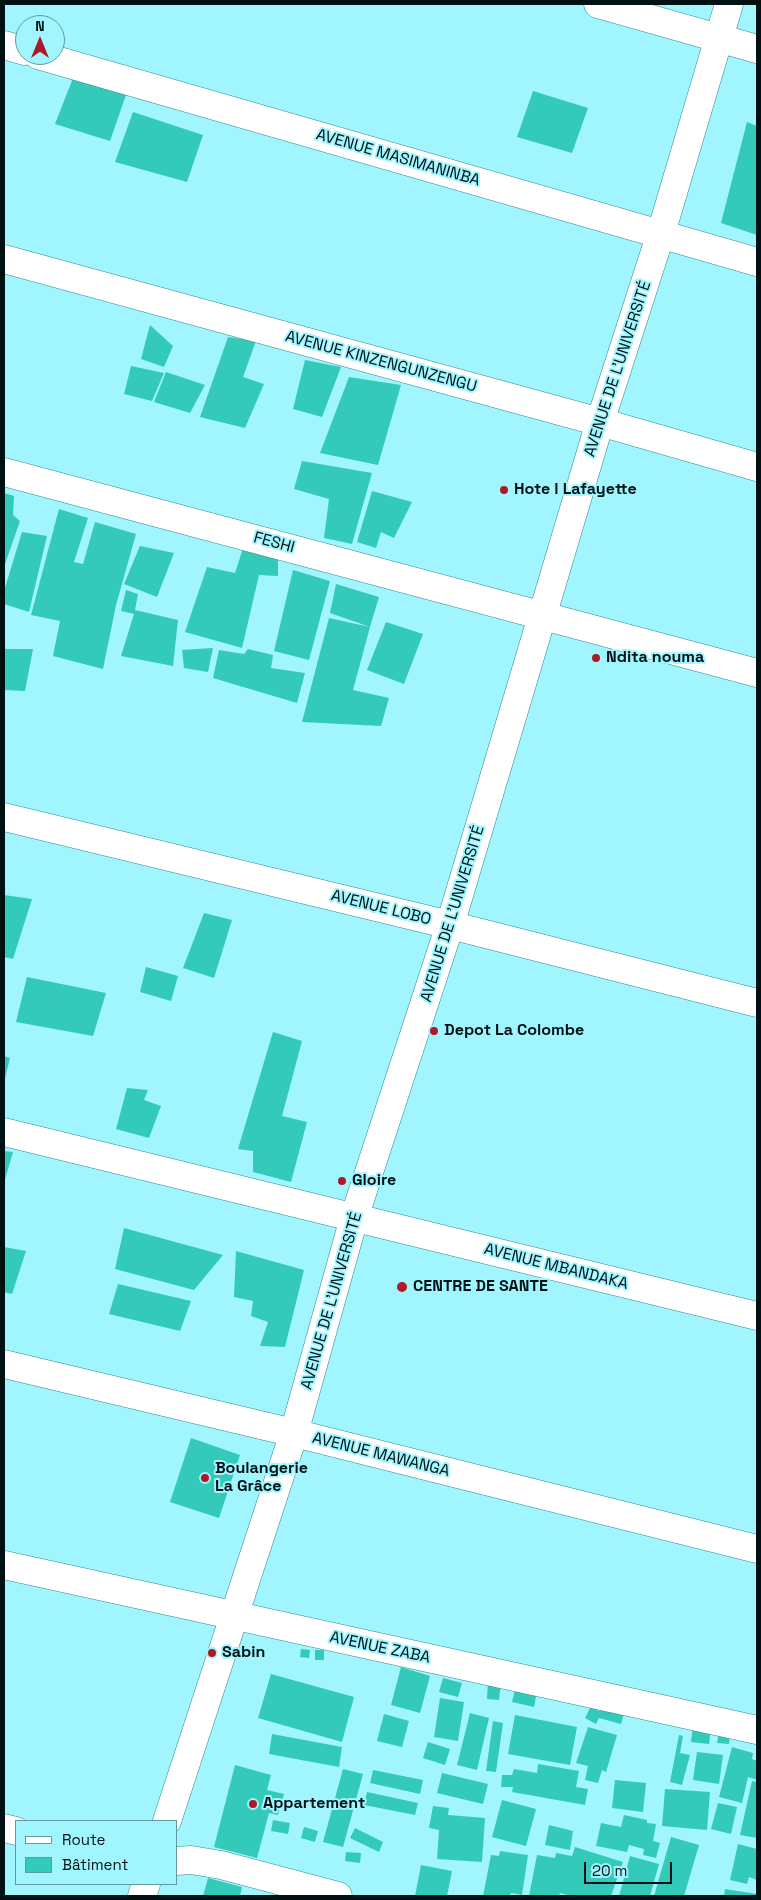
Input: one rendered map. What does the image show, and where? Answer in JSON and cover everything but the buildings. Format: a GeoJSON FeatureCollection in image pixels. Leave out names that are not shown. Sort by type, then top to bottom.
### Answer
{"type":"FeatureCollection","features":[{"type":"Feature","properties":{"kind":"street"},"geometry":{"type":"LineString","coordinates":[[598,4],[757,49]]}},
{"type":"Feature","properties":{"kind":"street","name":"AVENUE DE L’UNIVERSITÉ"},"geometry":{"type":"LineString","coordinates":[[167,1820],[294,1433],[354,1218],[450,925],[600,422],[661,233],[728,4]]}},
{"type":"Feature","properties":{"kind":"street","name":"AVENUE MASIMANINBA"},"geometry":{"type":"LineString","coordinates":[[65,63],[757,262]]}},
{"type":"Feature","properties":{"kind":"street","name":"AVENUE KINZENGUNZENGU"},"geometry":{"type":"LineString","coordinates":[[4,259],[600,422],[757,467]]}},
{"type":"Feature","properties":{"kind":"street","name":"FESHI"},"geometry":{"type":"LineString","coordinates":[[4,472],[757,673]]}},
{"type":"Feature","properties":{"kind":"street","name":"AVENUE LOBO"},"geometry":{"type":"LineString","coordinates":[[4,817],[450,925],[757,1003]]}},
{"type":"Feature","properties":{"kind":"street"},"geometry":{"type":"LineString","coordinates":[[4,1132],[354,1218]]}},
{"type":"Feature","properties":{"kind":"street","name":"AVENUE MBANDAKA"},"geometry":{"type":"LineString","coordinates":[[354,1218],[757,1316]]}},
{"type":"Feature","properties":{"kind":"street","name":"AVENUE MAWANGA"},"geometry":{"type":"LineString","coordinates":[[4,1364],[294,1433],[757,1549]]}},
{"type":"Feature","properties":{"kind":"street","name":"AVENUE ZABA"},"geometry":{"type":"LineString","coordinates":[[4,1565],[757,1730]]}},
{"type":"Feature","properties":{"kind":"street"},"geometry":{"type":"LineString","coordinates":[[178,1861],[191,1860],[221,1865],[338,1896]]}},
{"type":"Feature","properties":{"kind":"place","name":"Hote l Lafayette"},"geometry":{"type":"Point","coordinates":[504,490]}},
{"type":"Feature","properties":{"kind":"place","name":"Ndita nouma"},"geometry":{"type":"Point","coordinates":[596,658]}},
{"type":"Feature","properties":{"kind":"place","name":"Depot La Colombe"},"geometry":{"type":"Point","coordinates":[434,1031]}},
{"type":"Feature","properties":{"kind":"place","name":"Gloire"},"geometry":{"type":"Point","coordinates":[342,1181]}},
{"type":"Feature","properties":{"kind":"place","name":"CENTRE DE SANTE"},"geometry":{"type":"Point","coordinates":[402,1287]}},
{"type":"Feature","properties":{"kind":"place","name":"Boulangerie La Grâce"},"geometry":{"type":"Point","coordinates":[205,1478]}},
{"type":"Feature","properties":{"kind":"place","name":"Sabin"},"geometry":{"type":"Point","coordinates":[212,1653]}},
{"type":"Feature","properties":{"kind":"place","name":"Appartement"},"geometry":{"type":"Point","coordinates":[253,1804]}}]}
